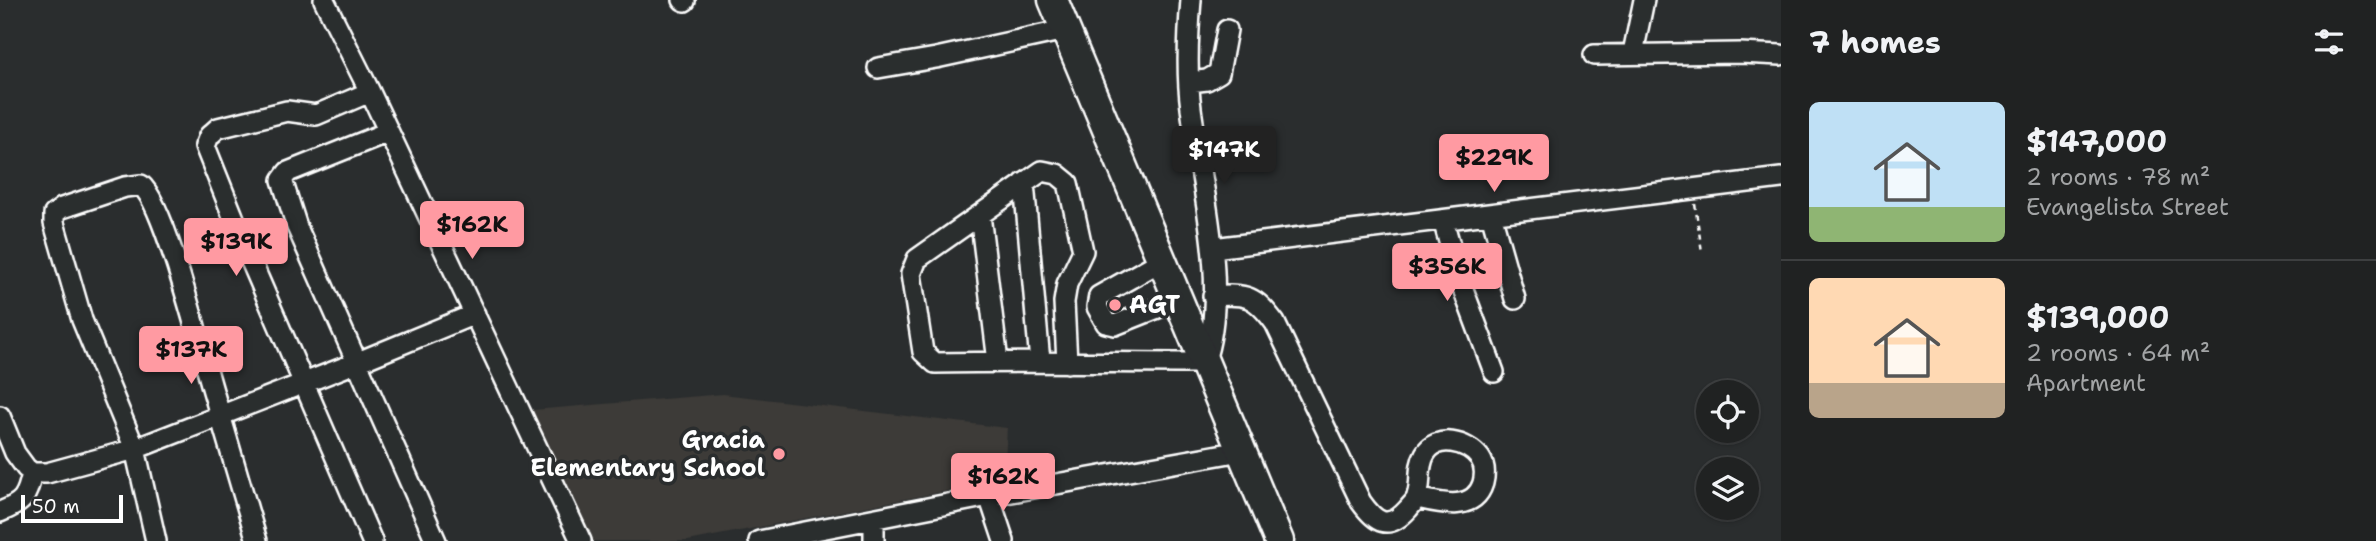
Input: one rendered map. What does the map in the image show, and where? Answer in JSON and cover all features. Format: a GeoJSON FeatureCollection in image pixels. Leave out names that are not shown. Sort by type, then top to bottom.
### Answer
{"type":"FeatureCollection","features":[{"type":"Feature","properties":{"kind":"highway"},"geometry":{"type":"LineString","coordinates":[[1053,0],[1279,541]]}},
{"type":"Feature","properties":{"kind":"street"},"geometry":{"type":"LineString","coordinates":[[324,0],[581,541]]}},
{"type":"Feature","properties":{"kind":"street"},"geometry":{"type":"LineString","coordinates":[[1067,363],[1064,302],[1067,284],[1083,251],[1068,183],[1057,174],[1042,171],[1024,183],[917,259],[911,274],[923,352],[935,363],[1040,362],[1067,363],[1204,363],[1211,342],[1213,248],[1190,105],[1188,32],[1191,0]]}},
{"type":"Feature","properties":{"kind":"street"},"geometry":{"type":"LineString","coordinates":[[1633,53],[1644,0]]}},
{"type":"Feature","properties":{"kind":"street"},"geometry":{"type":"LineString","coordinates":[[877,68],[1065,30]]}},
{"type":"Feature","properties":{"kind":"street"},"geometry":{"type":"LineString","coordinates":[[1189,82],[1207,80],[1219,73],[1227,30]]}},
{"type":"Feature","properties":{"kind":"street"},"geometry":{"type":"LineString","coordinates":[[1594,55],[1781,55]]}},
{"type":"Feature","properties":{"kind":"street"},"geometry":{"type":"LineString","coordinates":[[370,92],[316,115],[287,111],[218,128],[209,136],[205,146],[251,261],[372,541]]}},
{"type":"Feature","properties":{"kind":"street"},"geometry":{"type":"LineString","coordinates":[[388,132],[288,172],[282,180],[297,227],[436,541]]}},
{"type":"Feature","properties":{"kind":"street"},"geometry":{"type":"LineString","coordinates":[[1213,248],[1781,178]]}},
{"type":"Feature","properties":{"kind":"street"},"geometry":{"type":"LineString","coordinates":[[1024,183],[1040,362]]}},
{"type":"Feature","properties":{"kind":"street"},"geometry":{"type":"LineString","coordinates":[[156,541],[135,449],[82,320],[54,223],[54,214],[62,208],[125,187],[141,185],[149,191],[161,219],[186,295],[257,541]]}},
{"type":"Feature","properties":{"kind":"street"},"geometry":{"type":"LineString","coordinates":[[1491,214],[1515,299]]}},
{"type":"Feature","properties":{"kind":"street"},"geometry":{"type":"LineString","coordinates":[[980,215],[998,362]]}},
{"type":"Feature","properties":{"kind":"street"},"geometry":{"type":"LineString","coordinates":[[1443,220],[1460,281],[1494,372]]}},
{"type":"Feature","properties":{"kind":"street"},"geometry":{"type":"LineString","coordinates":[[1161,261],[1099,296],[1097,307],[1106,323],[1115,326],[1178,300]]}},
{"type":"Feature","properties":{"kind":"street"},"geometry":{"type":"LineString","coordinates":[[1213,296],[1249,296],[1261,304],[1275,323],[1361,502],[1371,515],[1385,522],[1394,521],[1417,498]]}},
{"type":"Feature","properties":{"kind":"street"},"geometry":{"type":"LineString","coordinates":[[0,416],[15,453],[32,473],[47,473],[135,449],[474,314]]}},
{"type":"Feature","properties":{"kind":"street"},"geometry":{"type":"LineString","coordinates":[[759,541],[846,533],[874,519],[1241,451]]}},
{"type":"Feature","properties":{"kind":"street"},"geometry":{"type":"LineString","coordinates":[[0,512],[16,506],[28,494],[32,473]]}},
{"type":"Feature","properties":{"kind":"street"},"geometry":{"type":"LineString","coordinates":[[989,496],[1004,541]]}},
{"type":"Feature","properties":{"kind":"street"},"geometry":{"type":"LineString","coordinates":[[874,519],[874,541]]}},
{"type":"Feature","properties":{"kind":"path"},"geometry":{"type":"LineString","coordinates":[[1693,190],[1702,252]]}},
{"type":"Feature","properties":{"kind":"shaded area","name":"Gracia Elementary School"},"geometry":{"type":"Polygon","coordinates":[[[723,394],[1007,428],[1004,480],[688,541],[590,541],[532,410],[723,394]]]}},
{"type":"Feature","properties":{"kind":"place","name":"AGT"},"geometry":{"type":"Point","coordinates":[1115,305]}},
{"type":"Feature","properties":{"kind":"place","name":"Gracia Elementary School"},"geometry":{"type":"Point","coordinates":[779,454]}}]}
